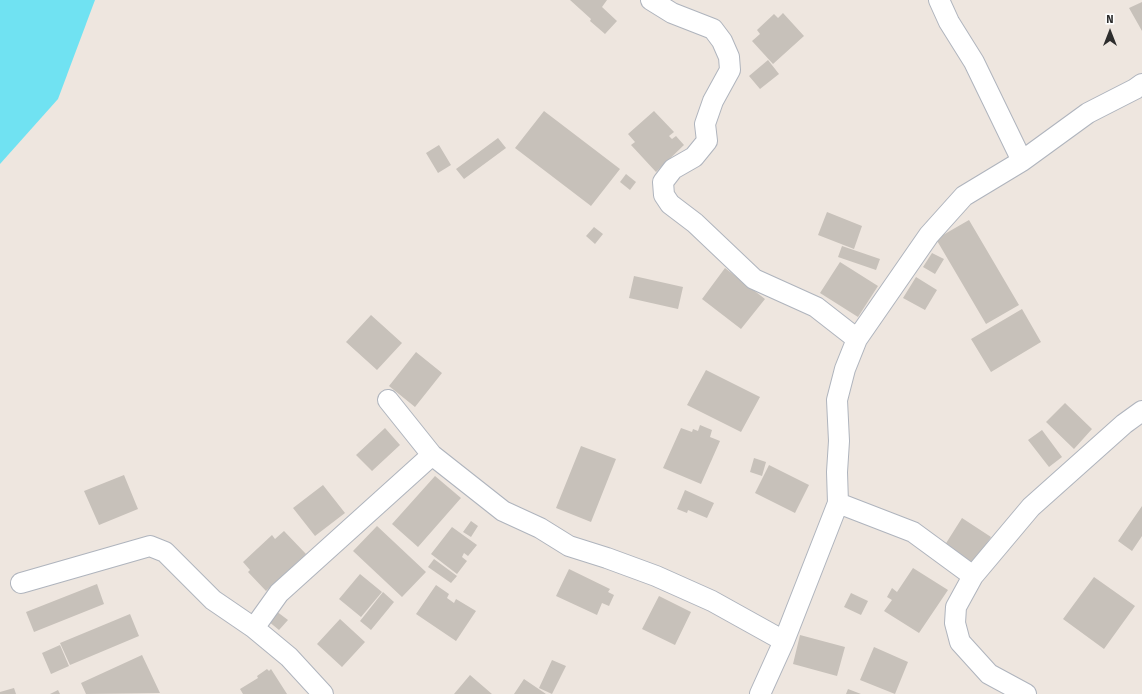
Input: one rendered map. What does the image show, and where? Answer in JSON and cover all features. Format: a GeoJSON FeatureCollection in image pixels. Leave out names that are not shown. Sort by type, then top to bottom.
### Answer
{"type":"FeatureCollection","features":[{"type":"Feature","properties":{"kind":"street"},"geometry":{"type":"LineString","coordinates":[[652,0],[672,13],[713,28],[722,41],[728,58],[730,70],[713,101],[705,124],[707,141],[694,157],[673,169],[663,182],[664,195],[670,204],[695,223],[754,279],[816,307],[857,339]]}},
{"type":"Feature","properties":{"kind":"street"},"geometry":{"type":"LineString","coordinates":[[939,0],[949,22],[974,62],[1022,161]]}},
{"type":"Feature","properties":{"kind":"street"},"geometry":{"type":"LineString","coordinates":[[760,694],[784,641],[838,503],[837,472],[840,441],[837,400],[845,369],[857,339],[929,235],[964,196],[1022,161],[1088,113],[1142,84]]}},
{"type":"Feature","properties":{"kind":"street"},"geometry":{"type":"LineString","coordinates":[[388,400],[432,455],[503,511],[540,528],[569,546],[656,576],[712,601],[784,641]]}},
{"type":"Feature","properties":{"kind":"street"},"geometry":{"type":"LineString","coordinates":[[1026,694],[989,674],[960,642],[955,623],[956,607],[973,576],[1031,507],[1124,424],[1142,411]]}},
{"type":"Feature","properties":{"kind":"street"},"geometry":{"type":"LineString","coordinates":[[254,628],[279,593],[432,455]]}},
{"type":"Feature","properties":{"kind":"street"},"geometry":{"type":"LineString","coordinates":[[838,503],[913,532],[973,576]]}},
{"type":"Feature","properties":{"kind":"street"},"geometry":{"type":"LineString","coordinates":[[21,583],[150,546],[165,552],[214,600],[254,628],[289,657],[323,694]]}},
{"type":"Feature","properties":{"kind":"water"},"geometry":{"type":"Polygon","coordinates":[[[0,0],[95,0],[58,99],[0,164],[0,0]]]}},
{"type":"Feature","properties":{"kind":"building"},"geometry":{"type":"Polygon","coordinates":[[[570,0],[607,0],[602,7],[617,21],[605,34],[570,0]]]}},
{"type":"Feature","properties":{"kind":"building"},"geometry":{"type":"Polygon","coordinates":[[[1142,2],[1142,31],[1129,8],[1142,2]]]}},
{"type":"Feature","properties":{"kind":"building"},"geometry":{"type":"Polygon","coordinates":[[[783,13],[804,36],[773,64],[752,41],[760,34],[757,30],[774,14],[778,18],[783,13]]]}},
{"type":"Feature","properties":{"kind":"building"},"geometry":{"type":"Polygon","coordinates":[[[768,60],[779,74],[760,89],[749,76],[768,60]]]}},
{"type":"Feature","properties":{"kind":"building"},"geometry":{"type":"Polygon","coordinates":[[[544,111],[620,169],[591,206],[515,148],[544,111]]]}},
{"type":"Feature","properties":{"kind":"building"},"geometry":{"type":"Polygon","coordinates":[[[654,111],[674,132],[669,136],[672,139],[676,136],[684,145],[656,172],[631,145],[635,142],[628,134],[654,111]]]}},
{"type":"Feature","properties":{"kind":"building"},"geometry":{"type":"Polygon","coordinates":[[[498,138],[506,148],[464,179],[456,169],[498,138]]]}},
{"type":"Feature","properties":{"kind":"building"},"geometry":{"type":"Polygon","coordinates":[[[439,145],[451,165],[438,173],[426,153],[439,145]]]}},
{"type":"Feature","properties":{"kind":"building"},"geometry":{"type":"Polygon","coordinates":[[[626,174],[636,182],[630,190],[620,182],[626,174]]]}},
{"type":"Feature","properties":{"kind":"building"},"geometry":{"type":"Polygon","coordinates":[[[827,212],[862,226],[854,249],[818,235],[827,212]]]}},
{"type":"Feature","properties":{"kind":"building"},"geometry":{"type":"Polygon","coordinates":[[[969,220],[1019,305],[986,324],[936,239],[969,220]]]}},
{"type":"Feature","properties":{"kind":"building"},"geometry":{"type":"Polygon","coordinates":[[[594,227],[603,234],[595,244],[586,236],[594,227]]]}},
{"type":"Feature","properties":{"kind":"building"},"geometry":{"type":"Polygon","coordinates":[[[842,246],[880,259],[876,270],[838,257],[842,246]]]}},
{"type":"Feature","properties":{"kind":"building"},"geometry":{"type":"Polygon","coordinates":[[[932,253],[944,259],[935,274],[923,267],[932,253]]]}},
{"type":"Feature","properties":{"kind":"building"},"geometry":{"type":"Polygon","coordinates":[[[840,262],[878,286],[858,317],[820,293],[840,262]]]}},
{"type":"Feature","properties":{"kind":"building"},"geometry":{"type":"Polygon","coordinates":[[[725,268],[765,299],[741,329],[702,299],[725,268]]]}},
{"type":"Feature","properties":{"kind":"building"},"geometry":{"type":"Polygon","coordinates":[[[634,276],[683,287],[678,309],[629,298],[634,276]]]}},
{"type":"Feature","properties":{"kind":"building"},"geometry":{"type":"Polygon","coordinates":[[[916,277],[937,290],[925,310],[903,298],[916,277]]]}},
{"type":"Feature","properties":{"kind":"building"},"geometry":{"type":"Polygon","coordinates":[[[1022,309],[1041,342],[991,372],[971,339],[1022,309]]]}},
{"type":"Feature","properties":{"kind":"building"},"geometry":{"type":"Polygon","coordinates":[[[371,315],[402,343],[377,370],[346,342],[371,315]]]}},
{"type":"Feature","properties":{"kind":"building"},"geometry":{"type":"Polygon","coordinates":[[[416,352],[442,373],[415,407],[389,386],[416,352]]]}},
{"type":"Feature","properties":{"kind":"building"},"geometry":{"type":"Polygon","coordinates":[[[706,370],[760,397],[741,432],[687,405],[706,370]]]}},
{"type":"Feature","properties":{"kind":"building"},"geometry":{"type":"Polygon","coordinates":[[[1065,403],[1092,429],[1074,449],[1046,422],[1065,403]]]}},
{"type":"Feature","properties":{"kind":"building"},"geometry":{"type":"Polygon","coordinates":[[[700,425],[712,430],[710,437],[720,441],[701,484],[663,468],[681,428],[692,432],[693,429],[698,431],[700,425]]]}},
{"type":"Feature","properties":{"kind":"building"},"geometry":{"type":"Polygon","coordinates":[[[385,428],[400,445],[372,471],[356,455],[385,428]]]}},
{"type":"Feature","properties":{"kind":"building"},"geometry":{"type":"Polygon","coordinates":[[[1042,430],[1062,457],[1049,467],[1028,440],[1042,430]]]}},
{"type":"Feature","properties":{"kind":"building"},"geometry":{"type":"Polygon","coordinates":[[[581,446],[616,459],[591,522],[556,508],[581,446]]]}},
{"type":"Feature","properties":{"kind":"building"},"geometry":{"type":"Polygon","coordinates":[[[754,458],[766,462],[762,476],[750,472],[754,458]]]}},
{"type":"Feature","properties":{"kind":"building"},"geometry":{"type":"Polygon","coordinates":[[[769,465],[809,485],[795,513],[755,493],[769,465]]]}},
{"type":"Feature","properties":{"kind":"building"},"geometry":{"type":"Polygon","coordinates":[[[124,475],[138,509],[99,525],[84,491],[124,475]]]}},
{"type":"Feature","properties":{"kind":"building"},"geometry":{"type":"Polygon","coordinates":[[[435,476],[461,498],[418,547],[392,524],[435,476]]]}},
{"type":"Feature","properties":{"kind":"building"},"geometry":{"type":"Polygon","coordinates":[[[323,485],[345,513],[315,536],[293,508],[323,485]]]}},
{"type":"Feature","properties":{"kind":"building"},"geometry":{"type":"Polygon","coordinates":[[[685,490],[714,503],[707,518],[688,510],[687,513],[677,509],[685,490]]]}},
{"type":"Feature","properties":{"kind":"building"},"geometry":{"type":"Polygon","coordinates":[[[1142,506],[1142,536],[1132,551],[1118,541],[1142,506]]]}},
{"type":"Feature","properties":{"kind":"building"},"geometry":{"type":"Polygon","coordinates":[[[962,518],[991,537],[972,566],[943,548],[962,518]]]}},
{"type":"Feature","properties":{"kind":"building"},"geometry":{"type":"Polygon","coordinates":[[[471,521],[478,526],[471,537],[463,532],[471,521]]]}},
{"type":"Feature","properties":{"kind":"building"},"geometry":{"type":"Polygon","coordinates":[[[377,526],[426,572],[402,597],[353,551],[377,526]]]}},
{"type":"Feature","properties":{"kind":"building"},"geometry":{"type":"Polygon","coordinates":[[[452,527],[477,545],[468,556],[464,553],[462,557],[467,561],[457,574],[431,554],[452,527]]]}},
{"type":"Feature","properties":{"kind":"building"},"geometry":{"type":"Polygon","coordinates":[[[284,531],[306,554],[266,591],[248,572],[250,570],[243,562],[272,535],[275,539],[284,531]]]}},
{"type":"Feature","properties":{"kind":"building"},"geometry":{"type":"Polygon","coordinates":[[[434,559],[457,576],[451,583],[428,567],[434,559]]]}},
{"type":"Feature","properties":{"kind":"building"},"geometry":{"type":"Polygon","coordinates":[[[913,568],[948,590],[919,633],[884,611],[892,600],[887,597],[892,588],[897,592],[913,568]]]}},
{"type":"Feature","properties":{"kind":"building"},"geometry":{"type":"Polygon","coordinates":[[[569,569],[610,589],[608,592],[614,595],[609,606],[602,603],[597,615],[556,596],[569,569]]]}},
{"type":"Feature","properties":{"kind":"building"},"geometry":{"type":"Polygon","coordinates":[[[360,574],[382,592],[361,617],[339,599],[360,574]]]}},
{"type":"Feature","properties":{"kind":"building"},"geometry":{"type":"Polygon","coordinates":[[[1094,577],[1135,606],[1104,649],[1063,619],[1094,577]]]}},
{"type":"Feature","properties":{"kind":"building"},"geometry":{"type":"Polygon","coordinates":[[[97,584],[104,604],[34,632],[26,612],[97,584]]]}},
{"type":"Feature","properties":{"kind":"building"},"geometry":{"type":"Polygon","coordinates":[[[436,585],[449,594],[447,598],[454,603],[456,599],[476,611],[456,641],[416,614],[436,585]]]}},
{"type":"Feature","properties":{"kind":"building"},"geometry":{"type":"Polygon","coordinates":[[[383,592],[394,602],[371,630],[360,621],[383,592]]]}},
{"type":"Feature","properties":{"kind":"building"},"geometry":{"type":"Polygon","coordinates":[[[851,593],[868,601],[861,615],[844,607],[851,593]]]}},
{"type":"Feature","properties":{"kind":"building"},"geometry":{"type":"Polygon","coordinates":[[[659,596],[691,612],[675,645],[642,629],[659,596]]]}},
{"type":"Feature","properties":{"kind":"building"},"geometry":{"type":"Polygon","coordinates":[[[276,611],[288,620],[279,630],[268,621],[276,611]]]}},
{"type":"Feature","properties":{"kind":"building"},"geometry":{"type":"Polygon","coordinates":[[[130,614],[139,636],[70,665],[60,643],[130,614]]]}},
{"type":"Feature","properties":{"kind":"building"},"geometry":{"type":"Polygon","coordinates":[[[340,619],[365,642],[342,667],[317,644],[340,619]]]}},
{"type":"Feature","properties":{"kind":"building"},"geometry":{"type":"Polygon","coordinates":[[[800,635],[845,647],[837,676],[793,664],[800,635]]]}},
{"type":"Feature","properties":{"kind":"building"},"geometry":{"type":"Polygon","coordinates":[[[60,645],[69,666],[51,674],[42,653],[60,645]]]}},
{"type":"Feature","properties":{"kind":"building"},"geometry":{"type":"Polygon","coordinates":[[[874,647],[908,662],[895,694],[860,680],[874,647]]]}},
{"type":"Feature","properties":{"kind":"building"},"geometry":{"type":"Polygon","coordinates":[[[142,655],[160,693],[86,694],[81,683],[142,655]]]}},
{"type":"Feature","properties":{"kind":"building"},"geometry":{"type":"Polygon","coordinates":[[[552,660],[566,666],[552,694],[539,688],[552,660]]]}},
{"type":"Feature","properties":{"kind":"building"},"geometry":{"type":"Polygon","coordinates":[[[267,669],[269,671],[271,669],[287,694],[243,694],[240,689],[258,678],[257,676],[267,669]]]}},
{"type":"Feature","properties":{"kind":"building"},"geometry":{"type":"Polygon","coordinates":[[[470,675],[492,694],[454,694],[470,675]]]}},
{"type":"Feature","properties":{"kind":"building"},"geometry":{"type":"Polygon","coordinates":[[[524,679],[546,694],[514,694],[524,679]]]}},
{"type":"Feature","properties":{"kind":"building"},"geometry":{"type":"Polygon","coordinates":[[[14,688],[16,694],[0,694],[0,692],[14,688]]]}},
{"type":"Feature","properties":{"kind":"building"},"geometry":{"type":"Polygon","coordinates":[[[848,689],[861,694],[846,694],[848,689]]]}},
{"type":"Feature","properties":{"kind":"building"},"geometry":{"type":"Polygon","coordinates":[[[58,690],[60,694],[50,694],[58,690]]]}}]}
